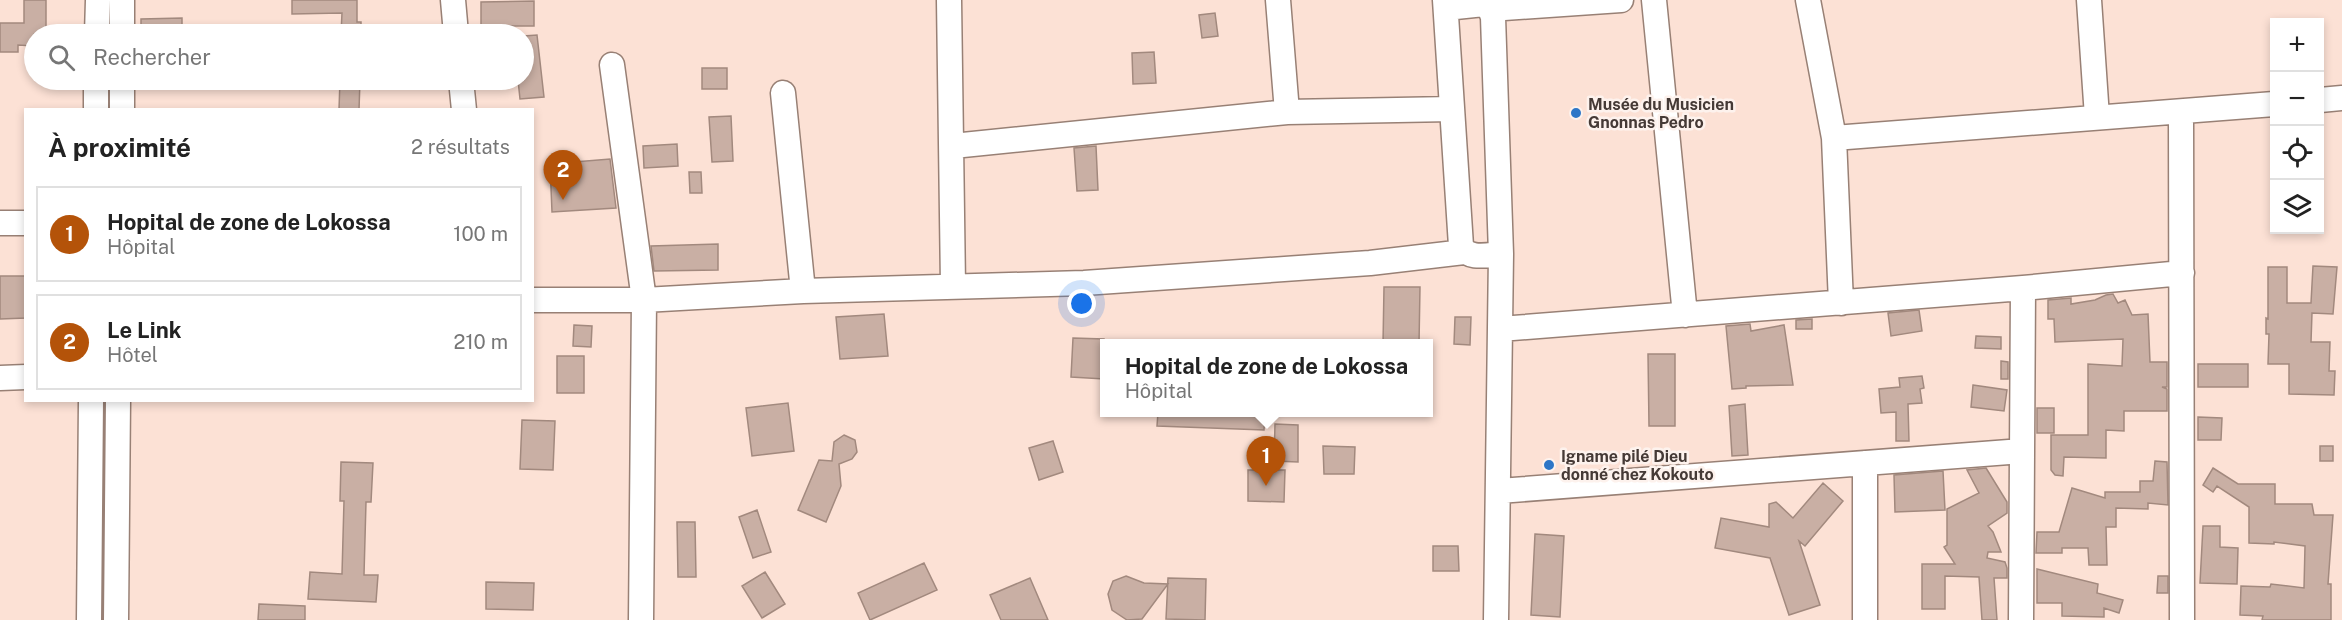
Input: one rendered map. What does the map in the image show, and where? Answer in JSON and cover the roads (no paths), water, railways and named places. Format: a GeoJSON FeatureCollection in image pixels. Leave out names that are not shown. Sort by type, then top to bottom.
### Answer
{"type":"FeatureCollection","features":[{"type":"Feature","properties":{"kind":"street"},"geometry":{"type":"LineString","coordinates":[[97,24],[98,0]]}},
{"type":"Feature","properties":{"kind":"street"},"geometry":{"type":"LineString","coordinates":[[122,0],[122,24]]}},
{"type":"Feature","properties":{"kind":"street"},"geometry":{"type":"LineString","coordinates":[[453,0],[455,24]]}},
{"type":"Feature","properties":{"kind":"street"},"geometry":{"type":"LineString","coordinates":[[949,0],[953,146],[953,286]]}},
{"type":"Feature","properties":{"kind":"street"},"geometry":{"type":"LineString","coordinates":[[1278,0],[1287,112]]}},
{"type":"Feature","properties":{"kind":"street"},"geometry":{"type":"LineString","coordinates":[[1490,9],[1621,0]]}},
{"type":"Feature","properties":{"kind":"street"},"geometry":{"type":"LineString","coordinates":[[1654,0],[1685,315]]}},
{"type":"Feature","properties":{"kind":"street"},"geometry":{"type":"LineString","coordinates":[[1808,0],[1833,138],[1841,303]]}},
{"type":"Feature","properties":{"kind":"street"},"geometry":{"type":"LineString","coordinates":[[2089,0],[2097,117]]}},
{"type":"Feature","properties":{"kind":"street"},"geometry":{"type":"LineString","coordinates":[[1464,252],[1461,246],[1445,4],[1484,4],[1490,9],[1492,17],[1501,254],[1496,620]]}},
{"type":"Feature","properties":{"kind":"street"},"geometry":{"type":"LineString","coordinates":[[612,66],[644,300],[641,620]]}},
{"type":"Feature","properties":{"kind":"street"},"geometry":{"type":"LineString","coordinates":[[96,90],[96,108]]}},
{"type":"Feature","properties":{"kind":"street"},"geometry":{"type":"LineString","coordinates":[[122,90],[122,108]]}},
{"type":"Feature","properties":{"kind":"street"},"geometry":{"type":"LineString","coordinates":[[462,90],[464,108]]}},
{"type":"Feature","properties":{"kind":"street"},"geometry":{"type":"LineString","coordinates":[[783,93],[803,291]]}},
{"type":"Feature","properties":{"kind":"street"},"geometry":{"type":"LineString","coordinates":[[2324,100],[2342,98]]}},
{"type":"Feature","properties":{"kind":"street"},"geometry":{"type":"LineString","coordinates":[[1833,138],[2270,104]]}},
{"type":"Feature","properties":{"kind":"street"},"geometry":{"type":"LineString","coordinates":[[953,146],[1287,112],[1452,109]]}},
{"type":"Feature","properties":{"kind":"street"},"geometry":{"type":"LineString","coordinates":[[2181,113],[2182,620]]}},
{"type":"Feature","properties":{"kind":"street"},"geometry":{"type":"LineString","coordinates":[[0,223],[24,223]]}},
{"type":"Feature","properties":{"kind":"street"},"geometry":{"type":"LineString","coordinates":[[534,300],[644,300],[803,291],[1096,282],[1370,263],[1464,252],[1471,255],[1501,254]]}},
{"type":"Feature","properties":{"kind":"street"},"geometry":{"type":"LineString","coordinates":[[1500,329],[1841,303],[2182,273]]}},
{"type":"Feature","properties":{"kind":"street"},"geometry":{"type":"LineString","coordinates":[[2021,620],[2023,288]]}},
{"type":"Feature","properties":{"kind":"street"},"geometry":{"type":"LineString","coordinates":[[0,378],[24,377]]}},
{"type":"Feature","properties":{"kind":"street"},"geometry":{"type":"LineString","coordinates":[[89,620],[91,402]]}},
{"type":"Feature","properties":{"kind":"street"},"geometry":{"type":"LineString","coordinates":[[116,620],[118,402]]}},
{"type":"Feature","properties":{"kind":"street"},"geometry":{"type":"LineString","coordinates":[[1499,491],[2022,451]]}},
{"type":"Feature","properties":{"kind":"street"},"geometry":{"type":"LineString","coordinates":[[1865,463],[1865,620]]}},
{"type":"Feature","properties":{"kind":"place","name":"Musée du Musicien Gnonnas Pedro"},"geometry":{"type":"Point","coordinates":[1576,113]}},
{"type":"Feature","properties":{"kind":"place","name":"Le Link"},"geometry":{"type":"Point","coordinates":[563,200]}},
{"type":"Feature","properties":{"kind":"place","name":"Igname pilé Dieu donné chez Kokouto"},"geometry":{"type":"Point","coordinates":[1549,465]}},
{"type":"Feature","properties":{"kind":"place","name":"Hopital de zone de Lokossa"},"geometry":{"type":"Point","coordinates":[1266,486]}}]}
